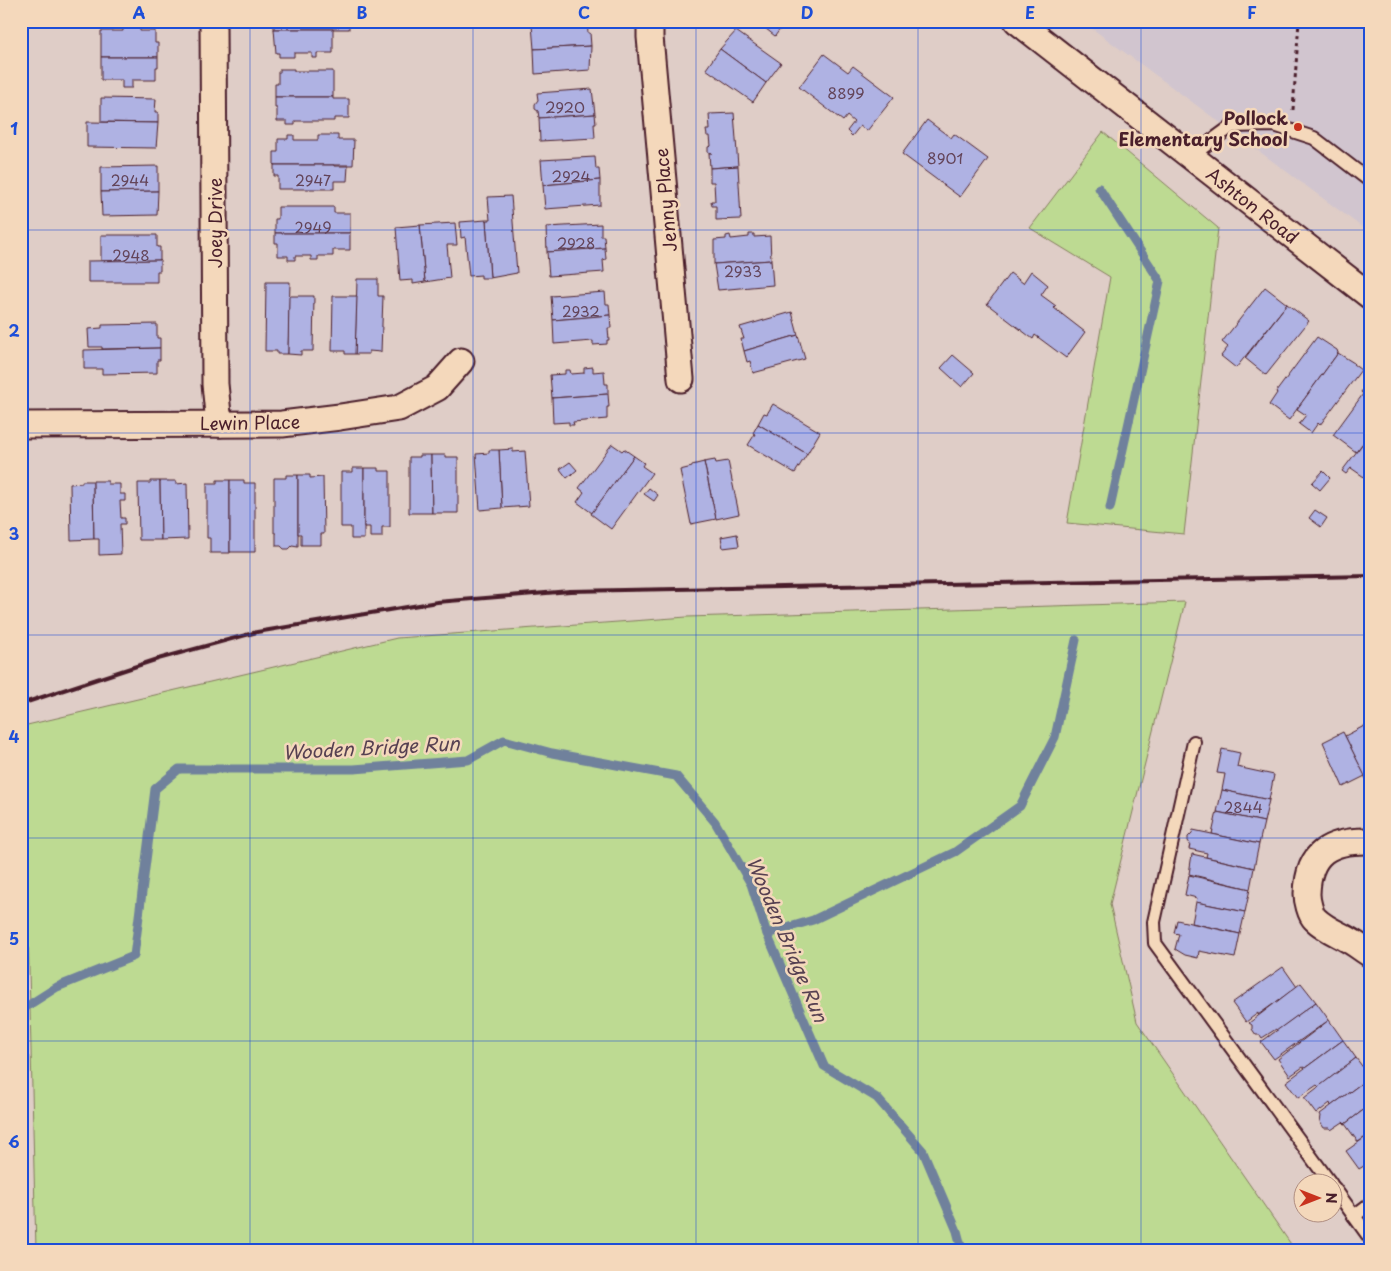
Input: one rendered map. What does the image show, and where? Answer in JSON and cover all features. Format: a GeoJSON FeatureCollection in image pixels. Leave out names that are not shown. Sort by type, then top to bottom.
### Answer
{"type":"FeatureCollection","features":[{"type":"Feature","properties":{"kind":"street","name":"Joey Drive"},"geometry":{"type":"LineString","coordinates":[[213,21],[215,384],[219,424]]}},
{"type":"Feature","properties":{"kind":"street","name":"Jenny Place"},"geometry":{"type":"LineString","coordinates":[[650,21],[681,379]]}},
{"type":"Feature","properties":{"kind":"street","name":"Ashton Road"},"geometry":{"type":"LineString","coordinates":[[1017,21],[1370,296]]}},
{"type":"Feature","properties":{"kind":"street","name":"Lewin Place"},"geometry":{"type":"LineString","coordinates":[[21,425],[282,424],[399,408],[437,388],[461,361]]}},
{"type":"Feature","properties":{"kind":"street"},"geometry":{"type":"LineString","coordinates":[[1370,841],[1357,840],[1334,844],[1318,855],[1307,879],[1307,898],[1313,918],[1332,932],[1349,940],[1370,954]]}},
{"type":"Feature","properties":{"kind":"lane"},"geometry":{"type":"LineString","coordinates":[[1191,156],[1232,126],[1274,125],[1314,138],[1370,181]]}},
{"type":"Feature","properties":{"kind":"lane"},"geometry":{"type":"LineString","coordinates":[[1194,742],[1154,922],[1155,943],[1323,1174]]}},
{"type":"Feature","properties":{"kind":"lane"},"geometry":{"type":"LineString","coordinates":[[1344,1202],[1370,1238]]}},
{"type":"Feature","properties":{"kind":"lane"},"geometry":{"type":"LineString","coordinates":[[1354,1216],[1370,1204]]}},
{"type":"Feature","properties":{"kind":"path"},"geometry":{"type":"LineString","coordinates":[[1292,131],[1299,21]]}},
{"type":"Feature","properties":{"kind":"shaded area","name":"Pollock Elementary School"},"geometry":{"type":"Polygon","coordinates":[[[1082,21],[1370,21],[1370,233],[1082,21]]]}},
{"type":"Feature","properties":{"kind":"green space"},"geometry":{"type":"Polygon","coordinates":[[[1103,132],[1218,228],[1184,534],[1067,523],[1110,277],[1030,228],[1103,132]]]}},
{"type":"Feature","properties":{"kind":"green space"},"geometry":{"type":"Polygon","coordinates":[[[1185,602],[1110,904],[1137,1022],[1295,1250],[36,1250],[23,726],[397,638],[687,617],[1185,602]]]}},
{"type":"Feature","properties":{"kind":"building"},"geometry":{"type":"Polygon","coordinates":[[[274,21],[349,21],[349,29],[274,29],[274,21]]]}},
{"type":"Feature","properties":{"kind":"building"},"geometry":{"type":"Polygon","coordinates":[[[587,21],[591,46],[534,49],[532,25],[587,21]]]}},
{"type":"Feature","properties":{"kind":"building"},"geometry":{"type":"Polygon","coordinates":[[[756,21],[786,21],[775,36],[756,21]]]}},
{"type":"Feature","properties":{"kind":"building"},"geometry":{"type":"Polygon","coordinates":[[[123,26],[140,26],[140,31],[155,31],[155,43],[158,43],[158,57],[101,57],[101,31],[123,31],[123,26]]]}},
{"type":"Feature","properties":{"kind":"building"},"geometry":{"type":"Polygon","coordinates":[[[274,29],[333,29],[333,53],[317,53],[317,58],[312,58],[312,53],[294,53],[294,57],[279,57],[279,53],[276,53],[274,29]]]}},
{"type":"Feature","properties":{"kind":"building"},"geometry":{"type":"Polygon","coordinates":[[[736,31],[781,63],[766,83],[720,49],[736,31]]]}},
{"type":"Feature","properties":{"kind":"building"},"geometry":{"type":"Polygon","coordinates":[[[591,46],[590,70],[535,74],[534,49],[591,46]]]}},
{"type":"Feature","properties":{"kind":"building"},"geometry":{"type":"Polygon","coordinates":[[[720,49],[766,83],[753,102],[706,69],[720,49]]]}},
{"type":"Feature","properties":{"kind":"building"},"geometry":{"type":"Polygon","coordinates":[[[824,54],[848,72],[853,66],[894,97],[867,131],[860,126],[852,136],[847,131],[854,122],[847,116],[843,121],[799,87],[824,54]]]}},
{"type":"Feature","properties":{"kind":"building"},"geometry":{"type":"Polygon","coordinates":[[[101,57],[158,57],[156,80],[132,80],[132,88],[122,88],[122,80],[101,80],[101,57]]]}},
{"type":"Feature","properties":{"kind":"building"},"geometry":{"type":"Polygon","coordinates":[[[280,69],[333,71],[333,97],[275,97],[275,84],[278,84],[278,72],[280,72],[280,69]]]}},
{"type":"Feature","properties":{"kind":"building"},"geometry":{"type":"Polygon","coordinates":[[[592,89],[595,114],[539,118],[538,111],[535,109],[535,104],[538,100],[537,93],[592,89]]]}},
{"type":"Feature","properties":{"kind":"building"},"geometry":{"type":"Polygon","coordinates":[[[275,97],[333,97],[333,99],[349,99],[349,118],[334,118],[334,121],[295,121],[295,125],[287,125],[287,121],[277,121],[275,97]]]}},
{"type":"Feature","properties":{"kind":"building"},"geometry":{"type":"Polygon","coordinates":[[[101,98],[156,99],[155,112],[158,112],[158,123],[101,122],[101,98]]]}},
{"type":"Feature","properties":{"kind":"building"},"geometry":{"type":"Polygon","coordinates":[[[734,113],[738,166],[710,168],[709,153],[712,153],[708,152],[708,147],[711,146],[710,136],[707,136],[706,130],[710,130],[709,114],[734,113]]]}},
{"type":"Feature","properties":{"kind":"building"},"geometry":{"type":"Polygon","coordinates":[[[595,114],[595,138],[540,141],[539,118],[595,114]]]}},
{"type":"Feature","properties":{"kind":"building"},"geometry":{"type":"Polygon","coordinates":[[[927,120],[951,138],[954,134],[988,159],[960,197],[902,154],[927,120]]]}},
{"type":"Feature","properties":{"kind":"building"},"geometry":{"type":"Polygon","coordinates":[[[87,122],[158,123],[156,148],[87,147],[87,122]]]}},
{"type":"Feature","properties":{"kind":"building"},"geometry":{"type":"Polygon","coordinates":[[[288,135],[294,135],[294,140],[318,140],[318,135],[338,135],[338,140],[354,140],[353,165],[274,165],[274,152],[278,152],[278,139],[288,139],[288,135]]]}},
{"type":"Feature","properties":{"kind":"building"},"geometry":{"type":"Polygon","coordinates":[[[595,157],[596,169],[599,169],[600,180],[543,185],[541,160],[595,157]]]}},
{"type":"Feature","properties":{"kind":"building"},"geometry":{"type":"Polygon","coordinates":[[[274,165],[348,166],[347,181],[334,181],[334,189],[278,189],[278,176],[274,176],[274,165]]]}},
{"type":"Feature","properties":{"kind":"building"},"geometry":{"type":"Polygon","coordinates":[[[158,166],[158,191],[101,192],[101,167],[158,166]]]}},
{"type":"Feature","properties":{"kind":"building"},"geometry":{"type":"Polygon","coordinates":[[[738,166],[741,219],[716,220],[716,206],[712,206],[711,201],[715,201],[714,182],[710,182],[710,168],[738,166]]]}},
{"type":"Feature","properties":{"kind":"building"},"geometry":{"type":"Polygon","coordinates":[[[600,180],[600,205],[545,209],[543,185],[600,180]]]}},
{"type":"Feature","properties":{"kind":"building"},"geometry":{"type":"Polygon","coordinates":[[[158,191],[157,215],[102,216],[101,192],[158,191]]]}},
{"type":"Feature","properties":{"kind":"building"},"geometry":{"type":"Polygon","coordinates":[[[511,196],[517,273],[490,278],[486,220],[490,220],[488,197],[511,196]]]}},
{"type":"Feature","properties":{"kind":"building"},"geometry":{"type":"Polygon","coordinates":[[[278,207],[334,207],[334,213],[350,213],[350,233],[275,233],[275,219],[278,219],[278,207]]]}},
{"type":"Feature","properties":{"kind":"building"},"geometry":{"type":"Polygon","coordinates":[[[486,220],[490,278],[481,278],[481,275],[469,276],[465,237],[461,238],[460,222],[486,220]]]}},
{"type":"Feature","properties":{"kind":"building"},"geometry":{"type":"Polygon","coordinates":[[[455,223],[457,245],[447,245],[450,278],[425,282],[420,225],[455,223]]]}},
{"type":"Feature","properties":{"kind":"building"},"geometry":{"type":"Polygon","coordinates":[[[601,224],[601,236],[604,236],[605,248],[547,252],[546,227],[601,224]]]}},
{"type":"Feature","properties":{"kind":"building"},"geometry":{"type":"Polygon","coordinates":[[[420,225],[425,282],[413,284],[413,280],[400,281],[396,227],[420,225]]]}},
{"type":"Feature","properties":{"kind":"building"},"geometry":{"type":"Polygon","coordinates":[[[275,233],[350,233],[350,250],[333,250],[333,256],[318,256],[318,260],[311,260],[311,256],[295,256],[295,260],[288,260],[288,256],[278,256],[278,243],[275,243],[275,233]]]}},
{"type":"Feature","properties":{"kind":"building"},"geometry":{"type":"Polygon","coordinates":[[[749,234],[754,234],[754,237],[770,236],[771,260],[714,264],[714,240],[726,239],[726,236],[730,235],[731,239],[749,237],[749,234]]]}},
{"type":"Feature","properties":{"kind":"building"},"geometry":{"type":"Polygon","coordinates":[[[101,235],[157,235],[157,247],[160,247],[160,260],[101,261],[101,235]]]}},
{"type":"Feature","properties":{"kind":"building"},"geometry":{"type":"Polygon","coordinates":[[[605,248],[604,272],[549,276],[547,252],[605,248]]]}},
{"type":"Feature","properties":{"kind":"building"},"geometry":{"type":"Polygon","coordinates":[[[160,260],[157,282],[88,282],[88,261],[160,260]]]}},
{"type":"Feature","properties":{"kind":"building"},"geometry":{"type":"Polygon","coordinates":[[[771,260],[773,285],[718,290],[714,264],[771,260]]]}},
{"type":"Feature","properties":{"kind":"building"},"geometry":{"type":"Polygon","coordinates":[[[1031,271],[1048,285],[1041,295],[1056,306],[1054,308],[1085,332],[1066,358],[1035,335],[1033,339],[987,304],[1010,273],[1023,283],[1031,271]]]}},
{"type":"Feature","properties":{"kind":"building"},"geometry":{"type":"Polygon","coordinates":[[[357,279],[378,279],[378,296],[383,296],[381,352],[369,351],[369,354],[355,354],[357,279]]]}},
{"type":"Feature","properties":{"kind":"building"},"geometry":{"type":"Polygon","coordinates":[[[266,282],[290,282],[288,354],[277,354],[277,351],[265,351],[266,282]]]}},
{"type":"Feature","properties":{"kind":"building"},"geometry":{"type":"Polygon","coordinates":[[[1265,287],[1287,304],[1236,368],[1221,356],[1228,347],[1222,342],[1265,287]]]}},
{"type":"Feature","properties":{"kind":"building"},"geometry":{"type":"Polygon","coordinates":[[[605,292],[606,304],[609,304],[610,315],[553,320],[551,296],[605,292]]]}},
{"type":"Feature","properties":{"kind":"building"},"geometry":{"type":"Polygon","coordinates":[[[289,296],[314,296],[313,351],[301,351],[301,355],[288,354],[289,296]]]}},
{"type":"Feature","properties":{"kind":"building"},"geometry":{"type":"Polygon","coordinates":[[[333,296],[357,296],[355,354],[345,354],[345,351],[332,351],[333,296]]]}},
{"type":"Feature","properties":{"kind":"building"},"geometry":{"type":"Polygon","coordinates":[[[1287,304],[1309,321],[1266,375],[1245,358],[1287,304]]]}},
{"type":"Feature","properties":{"kind":"building"},"geometry":{"type":"Polygon","coordinates":[[[792,312],[798,335],[744,351],[741,339],[744,339],[740,327],[792,312]]]}},
{"type":"Feature","properties":{"kind":"building"},"geometry":{"type":"Polygon","coordinates":[[[610,315],[611,328],[608,328],[609,340],[607,340],[607,344],[593,345],[593,341],[554,344],[553,320],[610,315]]]}},
{"type":"Feature","properties":{"kind":"building"},"geometry":{"type":"Polygon","coordinates":[[[157,324],[157,338],[160,338],[160,348],[102,349],[102,347],[89,347],[88,329],[102,328],[102,325],[157,324]]]}},
{"type":"Feature","properties":{"kind":"building"},"geometry":{"type":"Polygon","coordinates":[[[798,335],[805,359],[753,373],[750,361],[747,362],[744,351],[798,335]]]}},
{"type":"Feature","properties":{"kind":"building"},"geometry":{"type":"Polygon","coordinates":[[[1317,337],[1337,350],[1338,353],[1289,420],[1269,405],[1276,392],[1317,337]]]}},
{"type":"Feature","properties":{"kind":"building"},"geometry":{"type":"Polygon","coordinates":[[[160,348],[160,360],[157,360],[157,373],[102,374],[102,369],[84,369],[84,350],[160,348]]]}},
{"type":"Feature","properties":{"kind":"building"},"geometry":{"type":"Polygon","coordinates":[[[1338,353],[1361,370],[1320,425],[1318,423],[1311,433],[1299,424],[1306,415],[1297,409],[1338,353]]]}},
{"type":"Feature","properties":{"kind":"building"},"geometry":{"type":"Polygon","coordinates":[[[953,355],[974,373],[962,387],[941,368],[953,355]]]}},
{"type":"Feature","properties":{"kind":"building"},"geometry":{"type":"Polygon","coordinates":[[[593,367],[593,372],[604,371],[605,384],[608,384],[608,394],[552,398],[550,375],[565,374],[565,370],[570,370],[571,374],[584,373],[584,368],[593,367]]]}},
{"type":"Feature","properties":{"kind":"building"},"geometry":{"type":"Polygon","coordinates":[[[1370,386],[1370,434],[1356,452],[1333,435],[1363,394],[1361,392],[1364,388],[1367,390],[1370,386]]]}},
{"type":"Feature","properties":{"kind":"building"},"geometry":{"type":"Polygon","coordinates":[[[608,394],[609,407],[607,407],[607,419],[573,422],[574,425],[569,425],[569,422],[553,423],[552,398],[608,394]]]}},
{"type":"Feature","properties":{"kind":"building"},"geometry":{"type":"Polygon","coordinates":[[[773,404],[820,432],[807,454],[758,424],[764,413],[767,414],[773,404]]]}},
{"type":"Feature","properties":{"kind":"building"},"geometry":{"type":"Polygon","coordinates":[[[758,424],[807,454],[795,473],[748,445],[755,434],[753,433],[758,424]]]}},
{"type":"Feature","properties":{"kind":"building"},"geometry":{"type":"Polygon","coordinates":[[[1370,434],[1370,469],[1364,477],[1351,468],[1346,474],[1342,471],[1370,434]]]}},
{"type":"Feature","properties":{"kind":"building"},"geometry":{"type":"Polygon","coordinates":[[[612,444],[634,456],[592,513],[577,502],[584,492],[579,488],[612,444]]]}},
{"type":"Feature","properties":{"kind":"building"},"geometry":{"type":"Polygon","coordinates":[[[513,449],[513,452],[525,451],[529,506],[502,508],[499,450],[513,449]]]}},
{"type":"Feature","properties":{"kind":"building"},"geometry":{"type":"Polygon","coordinates":[[[489,450],[499,450],[502,508],[480,510],[476,454],[489,453],[489,450]]]}},
{"type":"Feature","properties":{"kind":"building"},"geometry":{"type":"Polygon","coordinates":[[[420,455],[431,455],[432,513],[409,513],[409,457],[420,457],[420,455]]]}},
{"type":"Feature","properties":{"kind":"building"},"geometry":{"type":"Polygon","coordinates":[[[431,455],[458,457],[458,513],[432,513],[431,455]]]}},
{"type":"Feature","properties":{"kind":"building"},"geometry":{"type":"Polygon","coordinates":[[[634,456],[644,463],[642,466],[652,473],[611,529],[591,514],[634,456]]]}},
{"type":"Feature","properties":{"kind":"building"},"geometry":{"type":"Polygon","coordinates":[[[715,460],[716,463],[728,461],[739,514],[716,519],[704,462],[715,460]]]}},
{"type":"Feature","properties":{"kind":"building"},"geometry":{"type":"Polygon","coordinates":[[[570,462],[577,470],[567,478],[560,469],[570,462]]]}},
{"type":"Feature","properties":{"kind":"building"},"geometry":{"type":"Polygon","coordinates":[[[704,462],[716,519],[691,524],[680,470],[704,462]]]}},
{"type":"Feature","properties":{"kind":"building"},"geometry":{"type":"Polygon","coordinates":[[[353,468],[364,468],[364,539],[351,539],[351,527],[341,527],[341,472],[353,472],[353,468]]]}},
{"type":"Feature","properties":{"kind":"building"},"geometry":{"type":"Polygon","coordinates":[[[364,468],[378,468],[378,471],[390,471],[390,527],[382,527],[382,537],[370,537],[370,527],[364,527],[364,468]]]}},
{"type":"Feature","properties":{"kind":"building"},"geometry":{"type":"Polygon","coordinates":[[[1323,471],[1330,478],[1320,490],[1312,483],[1323,471]]]}},
{"type":"Feature","properties":{"kind":"building"},"geometry":{"type":"Polygon","coordinates":[[[286,475],[298,475],[298,547],[292,546],[289,549],[276,546],[276,533],[274,533],[274,478],[286,478],[286,475]]]}},
{"type":"Feature","properties":{"kind":"building"},"geometry":{"type":"Polygon","coordinates":[[[298,475],[310,475],[310,478],[323,477],[324,534],[321,534],[321,545],[301,545],[301,534],[298,534],[298,475]]]}},
{"type":"Feature","properties":{"kind":"building"},"geometry":{"type":"Polygon","coordinates":[[[217,480],[230,480],[230,553],[210,553],[210,538],[207,538],[207,483],[217,483],[217,480]]]}},
{"type":"Feature","properties":{"kind":"building"},"geometry":{"type":"Polygon","coordinates":[[[230,480],[244,480],[244,483],[255,483],[255,552],[230,552],[230,480]]]}},
{"type":"Feature","properties":{"kind":"building"},"geometry":{"type":"Polygon","coordinates":[[[82,481],[93,481],[94,539],[71,540],[70,484],[82,483],[82,481]]]}},
{"type":"Feature","properties":{"kind":"building"},"geometry":{"type":"Polygon","coordinates":[[[93,481],[108,481],[108,484],[120,484],[120,494],[125,494],[125,501],[120,501],[121,518],[125,518],[125,524],[120,524],[121,554],[99,555],[99,539],[94,539],[93,481]]]}},
{"type":"Feature","properties":{"kind":"building"},"geometry":{"type":"Polygon","coordinates":[[[150,481],[160,481],[161,540],[139,540],[138,483],[150,483],[150,481]]]}},
{"type":"Feature","properties":{"kind":"building"},"geometry":{"type":"Polygon","coordinates":[[[160,481],[176,481],[176,484],[187,483],[188,539],[161,540],[160,481]]]}},
{"type":"Feature","properties":{"kind":"building"},"geometry":{"type":"Polygon","coordinates":[[[649,488],[658,495],[654,501],[644,494],[649,488]]]}},
{"type":"Feature","properties":{"kind":"building"},"geometry":{"type":"Polygon","coordinates":[[[1315,510],[1327,518],[1321,527],[1309,518],[1315,510]]]}},
{"type":"Feature","properties":{"kind":"building"},"geometry":{"type":"Polygon","coordinates":[[[737,534],[739,546],[723,548],[721,537],[737,534]]]}},
{"type":"Feature","properties":{"kind":"building"},"geometry":{"type":"Polygon","coordinates":[[[1366,725],[1370,733],[1370,777],[1366,779],[1345,736],[1366,725]]]}},
{"type":"Feature","properties":{"kind":"building"},"geometry":{"type":"Polygon","coordinates":[[[1343,732],[1365,776],[1343,787],[1323,742],[1343,732]]]}},
{"type":"Feature","properties":{"kind":"building"},"geometry":{"type":"Polygon","coordinates":[[[1222,749],[1240,753],[1237,767],[1274,775],[1269,800],[1222,790],[1225,774],[1217,773],[1222,749]]]}},
{"type":"Feature","properties":{"kind":"building"},"geometry":{"type":"Polygon","coordinates":[[[1222,790],[1269,800],[1264,822],[1217,812],[1222,790]]]}},
{"type":"Feature","properties":{"kind":"building"},"geometry":{"type":"Polygon","coordinates":[[[1217,812],[1264,822],[1259,844],[1212,834],[1217,812]]]}},
{"type":"Feature","properties":{"kind":"building"},"geometry":{"type":"Polygon","coordinates":[[[1193,830],[1259,844],[1254,868],[1206,857],[1207,853],[1189,849],[1188,837],[1193,830]]]}},
{"type":"Feature","properties":{"kind":"building"},"geometry":{"type":"Polygon","coordinates":[[[1192,854],[1254,868],[1250,889],[1189,874],[1192,854]]]}},
{"type":"Feature","properties":{"kind":"building"},"geometry":{"type":"Polygon","coordinates":[[[1189,875],[1250,889],[1245,912],[1196,902],[1197,898],[1185,895],[1189,875]]]}},
{"type":"Feature","properties":{"kind":"building"},"geometry":{"type":"Polygon","coordinates":[[[1196,902],[1245,912],[1240,934],[1192,923],[1196,902]]]}},
{"type":"Feature","properties":{"kind":"building"},"geometry":{"type":"Polygon","coordinates":[[[1177,920],[1240,934],[1235,958],[1199,951],[1198,958],[1185,955],[1175,949],[1179,934],[1174,933],[1177,920]]]}},
{"type":"Feature","properties":{"kind":"building"},"geometry":{"type":"Polygon","coordinates":[[[1283,967],[1297,987],[1246,1022],[1232,1003],[1283,967]]]}},
{"type":"Feature","properties":{"kind":"building"},"geometry":{"type":"Polygon","coordinates":[[[1301,983],[1316,1002],[1277,1031],[1276,1029],[1262,1038],[1260,1035],[1256,1035],[1252,1025],[1249,1023],[1301,983]]]}},
{"type":"Feature","properties":{"kind":"building"},"geometry":{"type":"Polygon","coordinates":[[[1316,1002],[1329,1020],[1274,1059],[1261,1042],[1316,1002]]]}},
{"type":"Feature","properties":{"kind":"building"},"geometry":{"type":"Polygon","coordinates":[[[1329,1020],[1343,1040],[1305,1068],[1303,1067],[1290,1076],[1278,1059],[1329,1020]]]}},
{"type":"Feature","properties":{"kind":"building"},"geometry":{"type":"Polygon","coordinates":[[[1343,1040],[1356,1058],[1319,1087],[1317,1085],[1298,1098],[1286,1082],[1343,1040]]]}},
{"type":"Feature","properties":{"kind":"building"},"geometry":{"type":"Polygon","coordinates":[[[1356,1058],[1370,1077],[1331,1106],[1330,1103],[1316,1114],[1304,1098],[1356,1058]]]}},
{"type":"Feature","properties":{"kind":"building"},"geometry":{"type":"Polygon","coordinates":[[[1370,1077],[1370,1105],[1345,1124],[1343,1122],[1331,1130],[1330,1128],[1324,1128],[1320,1122],[1320,1114],[1370,1077]]]}},
{"type":"Feature","properties":{"kind":"building"},"geometry":{"type":"Polygon","coordinates":[[[1370,1105],[1370,1134],[1358,1142],[1345,1124],[1370,1105]]]}},
{"type":"Feature","properties":{"kind":"building"},"geometry":{"type":"Polygon","coordinates":[[[1370,1134],[1370,1162],[1359,1169],[1346,1151],[1370,1134]]]}},
{"type":"Feature","properties":{"kind":"waterway"},"geometry":{"type":"LineString","coordinates":[[1099,188],[1160,281],[1110,508]]}},
{"type":"Feature","properties":{"kind":"waterway"},"geometry":{"type":"LineString","coordinates":[[767,934],[813,920],[955,852],[1020,806],[1055,737],[1076,640]]}},
{"type":"Feature","properties":{"kind":"waterway","name":"Wooden Bridge Run"},"geometry":{"type":"LineString","coordinates":[[21,1010],[57,987],[134,956],[155,789],[179,769],[354,769],[468,760],[504,740],[552,753],[676,776],[715,822],[751,884],[767,934],[824,1066],[877,1098],[923,1151],[957,1231],[962,1250]]}},
{"type":"Feature","properties":{"kind":"railway"},"geometry":{"type":"LineString","coordinates":[[21,704],[158,659],[257,632],[437,602],[570,591],[1370,576]]}},
{"type":"Feature","properties":{"kind":"place","name":"Pollock Elementary School"},"geometry":{"type":"Point","coordinates":[1298,127]}}]}
